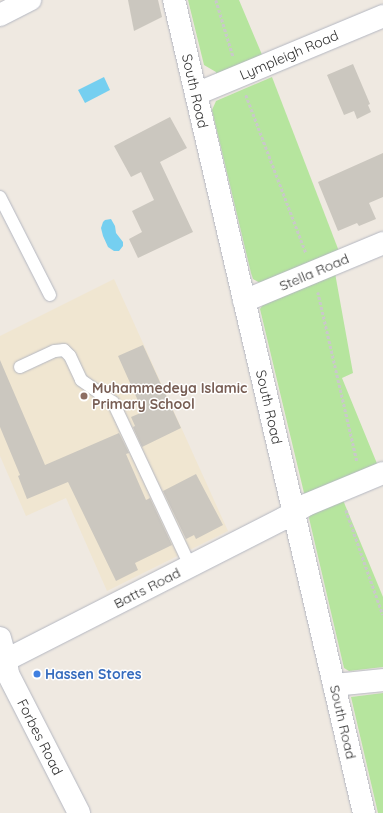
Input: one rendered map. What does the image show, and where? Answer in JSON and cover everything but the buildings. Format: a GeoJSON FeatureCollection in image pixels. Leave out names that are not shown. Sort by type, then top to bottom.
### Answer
{"type":"FeatureCollection","features":[{"type":"Feature","properties":{"kind":"street"},"geometry":{"type":"LineString","coordinates":[[0,15],[30,0]]}},
{"type":"Feature","properties":{"kind":"street","name":"South Road"},"geometry":{"type":"LineString","coordinates":[[174,0],[364,813]]}},
{"type":"Feature","properties":{"kind":"street","name":"Lympleigh Road"},"geometry":{"type":"LineString","coordinates":[[196,94],[383,16]]}},
{"type":"Feature","properties":{"kind":"street","name":"Stella Road"},"geometry":{"type":"LineString","coordinates":[[244,301],[383,243]]}},
{"type":"Feature","properties":{"kind":"street","name":"Batts Road"},"geometry":{"type":"LineString","coordinates":[[3,662],[294,512],[383,473]]}},
{"type":"Feature","properties":{"kind":"street","name":"Forbes Road"},"geometry":{"type":"LineString","coordinates":[[0,638],[3,662],[8,674],[79,813]]}},
{"type":"Feature","properties":{"kind":"street"},"geometry":{"type":"LineString","coordinates":[[334,685],[383,680]]}},
{"type":"Feature","properties":{"kind":"lane"},"geometry":{"type":"LineString","coordinates":[[0,197],[50,295]]}},
{"type":"Feature","properties":{"kind":"lane"},"geometry":{"type":"LineString","coordinates":[[20,367],[55,351],[64,350],[70,356],[81,380],[113,402],[190,566]]}},
{"type":"Feature","properties":{"kind":"path"},"geometry":{"type":"LineString","coordinates":[[216,0],[239,76],[314,272],[357,461],[342,490],[344,504],[383,615]]}},
{"type":"Feature","properties":{"kind":"shaded area","name":"Muhammedeya Islamic Primary School"},"geometry":{"type":"Polygon","coordinates":[[[114,279],[228,531],[107,591],[66,498],[26,516],[0,456],[0,336],[114,279]]]}},
{"type":"Feature","properties":{"kind":"green space"},"geometry":{"type":"Polygon","coordinates":[[[188,0],[239,0],[263,57],[216,76],[216,72],[204,65],[188,0]]]}},
{"type":"Feature","properties":{"kind":"green space"},"geometry":{"type":"Polygon","coordinates":[[[272,77],[340,254],[260,283],[253,279],[251,273],[212,110],[216,101],[272,77]]]}},
{"type":"Feature","properties":{"kind":"green space"},"geometry":{"type":"Polygon","coordinates":[[[335,273],[353,373],[342,378],[378,466],[307,494],[304,493],[260,309],[264,303],[335,273]]]}},
{"type":"Feature","properties":{"kind":"green space"},"geometry":{"type":"Polygon","coordinates":[[[343,500],[383,597],[383,667],[349,671],[344,668],[309,518],[310,515],[343,500]]]}},
{"type":"Feature","properties":{"kind":"green space"},"geometry":{"type":"Polygon","coordinates":[[[383,693],[383,813],[378,813],[351,697],[383,693]]]}},
{"type":"Feature","properties":{"kind":"water"},"geometry":{"type":"Polygon","coordinates":[[[104,77],[110,90],[85,103],[78,90],[104,77]]]}},
{"type":"Feature","properties":{"kind":"water"},"geometry":{"type":"Polygon","coordinates":[[[111,219],[115,226],[116,233],[123,242],[123,246],[119,251],[114,251],[108,247],[101,228],[105,220],[111,219]]]}},
{"type":"Feature","properties":{"kind":"place","name":"Muhammedeya Islamic Primary School"},"geometry":{"type":"Point","coordinates":[84,396]}},
{"type":"Feature","properties":{"kind":"place","name":"Hassen Stores"},"geometry":{"type":"Point","coordinates":[37,674]}}]}
